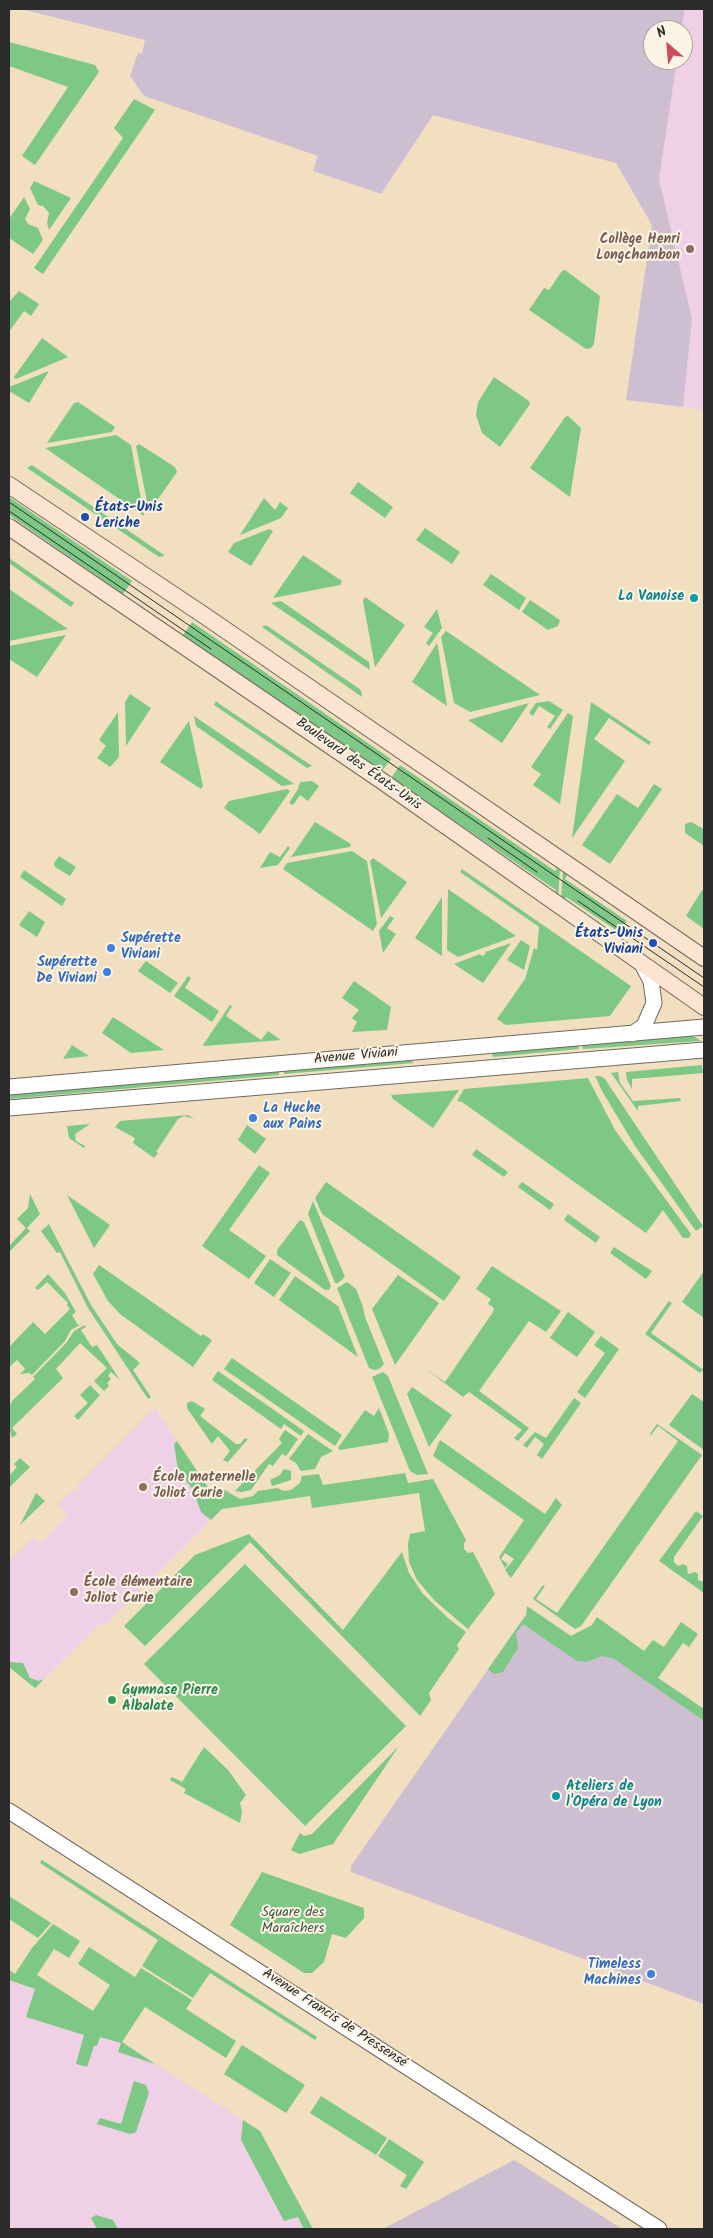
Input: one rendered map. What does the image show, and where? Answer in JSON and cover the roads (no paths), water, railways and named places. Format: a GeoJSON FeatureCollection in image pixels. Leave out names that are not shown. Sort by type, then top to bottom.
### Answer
{"type":"FeatureCollection","features":[{"type":"Feature","properties":{"kind":"main road"},"geometry":{"type":"LineString","coordinates":[[9,485],[194,609],[704,958]]}},
{"type":"Feature","properties":{"kind":"main road","name":"Boulevard des États-Unis"},"geometry":{"type":"LineString","coordinates":[[9,527],[365,770],[704,1007]]}},
{"type":"Feature","properties":{"kind":"street"},"geometry":{"type":"LineString","coordinates":[[632,1034],[644,1026],[654,1003],[651,981],[642,964]]}},
{"type":"Feature","properties":{"kind":"street","name":"Avenue Viviani"},"geometry":{"type":"LineString","coordinates":[[9,1087],[704,1027]]}},
{"type":"Feature","properties":{"kind":"street","name":"Avenue Viviani"},"geometry":{"type":"LineString","coordinates":[[9,1108],[704,1050]]}},
{"type":"Feature","properties":{"kind":"street","name":"Avenue Francis de Pressensé"},"geometry":{"type":"LineString","coordinates":[[9,1811],[659,2229]]}},
{"type":"Feature","properties":{"kind":"tram line"},"geometry":{"type":"LineString","coordinates":[[9,502],[704,978]]}},
{"type":"Feature","properties":{"kind":"tram line"},"geometry":{"type":"LineString","coordinates":[[9,511],[211,649]]}},
{"type":"Feature","properties":{"kind":"tram line"},"geometry":{"type":"LineString","coordinates":[[488,838],[537,872]]}},
{"type":"Feature","properties":{"kind":"tram line"},"geometry":{"type":"LineString","coordinates":[[578,901],[704,987]]}},
{"type":"Feature","properties":{"kind":"place","name":"Collège Henri Longchambon"},"geometry":{"type":"Point","coordinates":[690,249]}},
{"type":"Feature","properties":{"kind":"place","name":"États-Unis Leriche"},"geometry":{"type":"Point","coordinates":[85,517]}},
{"type":"Feature","properties":{"kind":"place","name":"La Vanoise"},"geometry":{"type":"Point","coordinates":[694,598]}},
{"type":"Feature","properties":{"kind":"place","name":"États-Unis Viviani"},"geometry":{"type":"Point","coordinates":[653,943]}},
{"type":"Feature","properties":{"kind":"place","name":"Supérette Viviani"},"geometry":{"type":"Point","coordinates":[111,948]}},
{"type":"Feature","properties":{"kind":"place","name":"Supérette De Viviani"},"geometry":{"type":"Point","coordinates":[107,972]}},
{"type":"Feature","properties":{"kind":"place","name":"La Huche aux Pains"},"geometry":{"type":"Point","coordinates":[253,1118]}},
{"type":"Feature","properties":{"kind":"place","name":"École maternelle Joliot Curie"},"geometry":{"type":"Point","coordinates":[143,1487]}},
{"type":"Feature","properties":{"kind":"place","name":"École élémentaire Joliot Curie"},"geometry":{"type":"Point","coordinates":[74,1592]}},
{"type":"Feature","properties":{"kind":"place","name":"Gymnase Pierre Albalate"},"geometry":{"type":"Point","coordinates":[112,1700]}},
{"type":"Feature","properties":{"kind":"place","name":"Ateliers de l'Opéra de Lyon"},"geometry":{"type":"Point","coordinates":[556,1796]}},
{"type":"Feature","properties":{"kind":"place","name":"Timeless Machines"},"geometry":{"type":"Point","coordinates":[651,1974]}},
{"type":"Feature","properties":{"kind":"park label","name":"Square des Maraîchers"},"geometry":{"type":"Point","coordinates":[293,1922]}}]}
